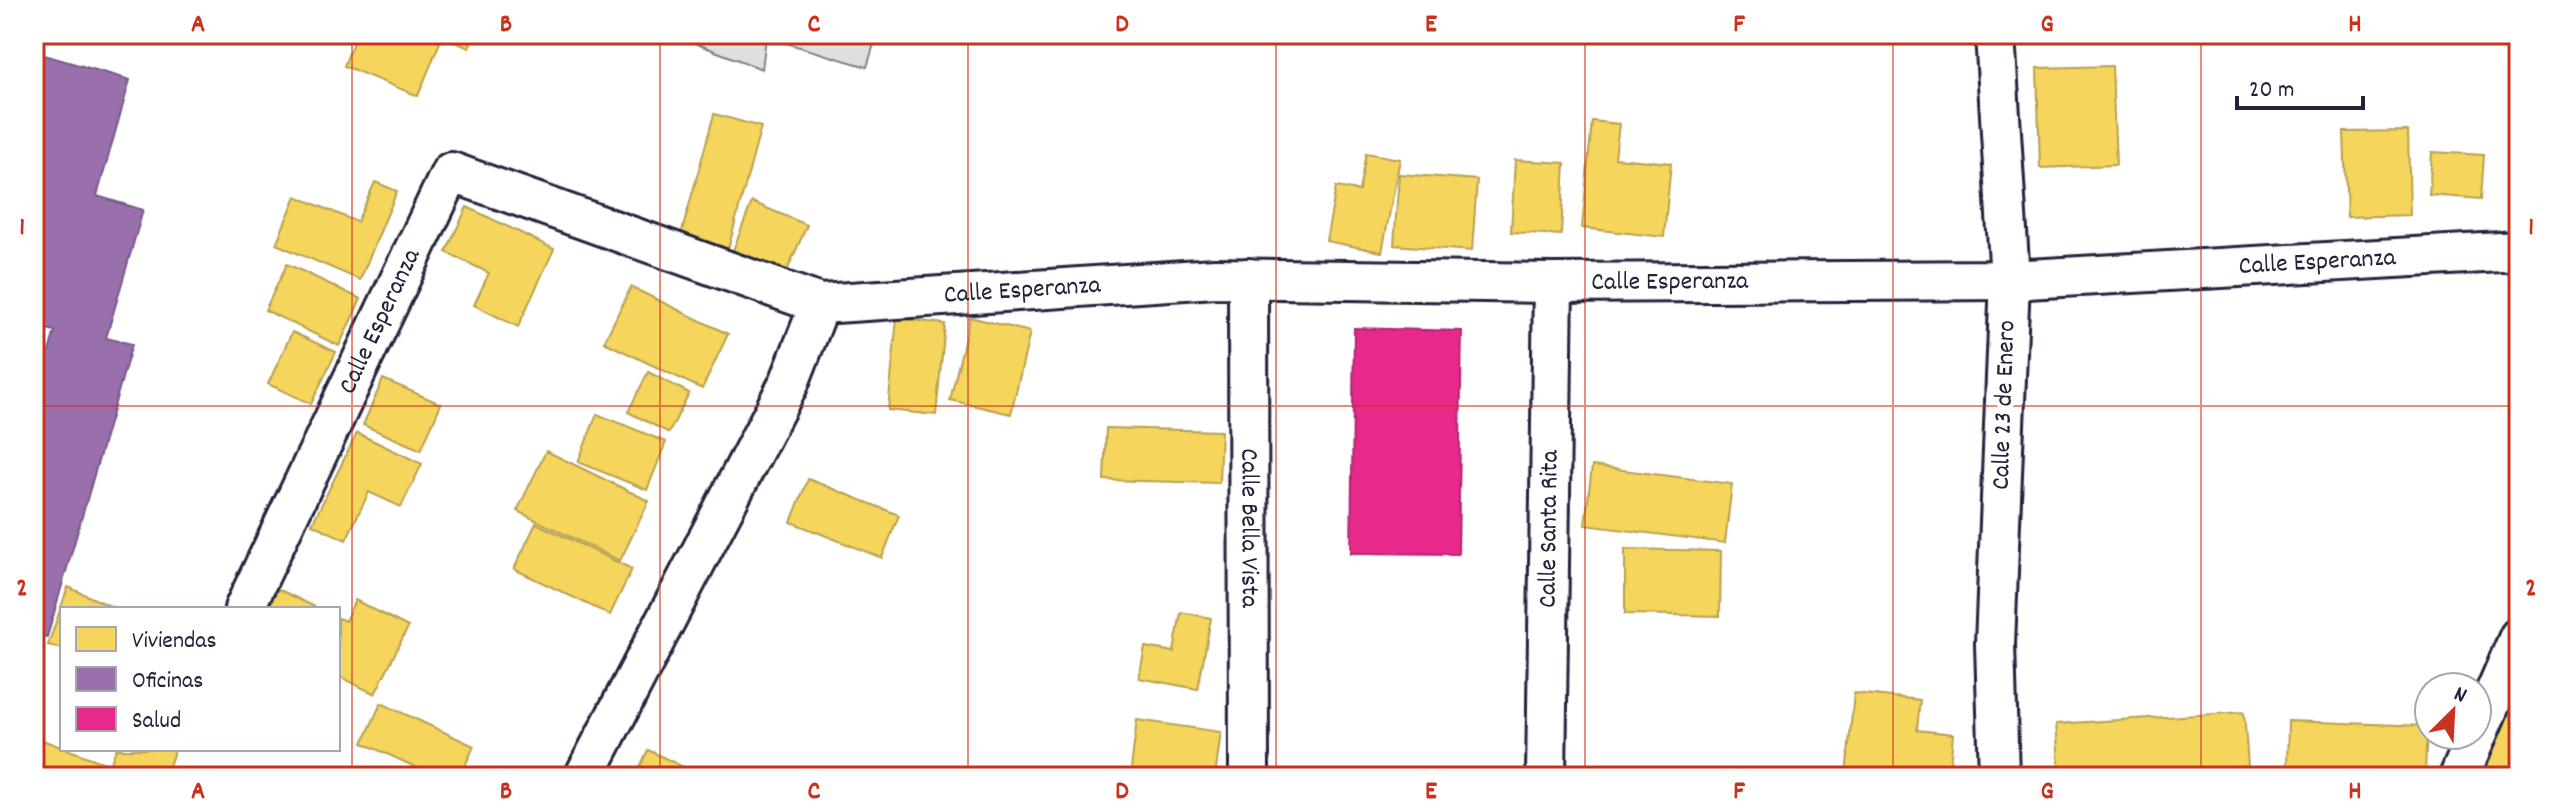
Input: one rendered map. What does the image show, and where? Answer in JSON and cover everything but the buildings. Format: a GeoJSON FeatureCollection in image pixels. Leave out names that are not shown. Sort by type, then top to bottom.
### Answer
{"type":"FeatureCollection","features":[{"type":"Feature","properties":{"kind":"street","name":"Calle 23 de Enero"},"geometry":{"type":"LineString","coordinates":[[1995,34],[2010,280],[1995,644],[1999,777]]}},
{"type":"Feature","properties":{"kind":"street","name":"Calle Esperanza"},"geometry":{"type":"LineString","coordinates":[[245,607],[451,172],[820,304],[1248,278],[1553,283],[2010,280],[2519,251]]}},
{"type":"Feature","properties":{"kind":"street","name":"Calle Bella Vista"},"geometry":{"type":"LineString","coordinates":[[1248,278],[1249,777]]}},
{"type":"Feature","properties":{"kind":"street","name":"Calle Santa Rita"},"geometry":{"type":"LineString","coordinates":[[1546,777],[1545,631],[1553,283]]}},
{"type":"Feature","properties":{"kind":"street"},"geometry":{"type":"LineString","coordinates":[[584,777],[789,383],[820,304]]}},
{"type":"Feature","properties":{"kind":"street"},"geometry":{"type":"LineString","coordinates":[[2459,777],[2519,637]]}},
{"type":"Feature","properties":{"kind":"shaded area"},"geometry":{"type":"Polygon","coordinates":[[[671,34],[877,34],[867,67],[766,37],[762,69],[671,34]]]}}]}
